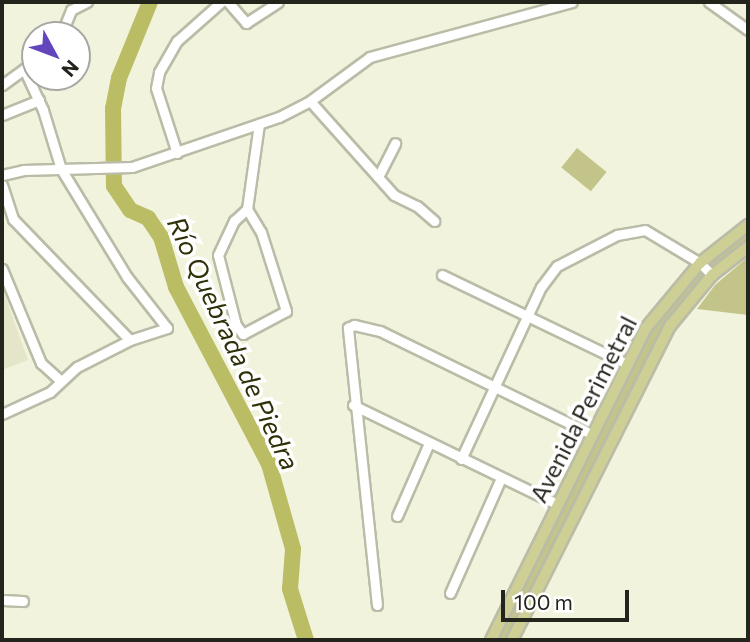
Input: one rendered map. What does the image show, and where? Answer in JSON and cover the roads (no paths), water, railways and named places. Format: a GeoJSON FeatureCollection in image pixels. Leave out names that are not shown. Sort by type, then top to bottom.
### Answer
{"type":"FeatureCollection","features":[{"type":"Feature","properties":{"kind":"main road","name":"Avenida Perimetral"},"geometry":{"type":"LineString","coordinates":[[491,640],[625,363],[667,299],[700,263],[748,225]]}},
{"type":"Feature","properties":{"kind":"main road","name":"Avenida Perimetral"},"geometry":{"type":"LineString","coordinates":[[512,640],[670,326],[712,275],[748,247]]}},
{"type":"Feature","properties":{"kind":"main road"},"geometry":{"type":"LineString","coordinates":[[558,503],[577,509]]}},
{"type":"Feature","properties":{"kind":"street"},"geometry":{"type":"LineString","coordinates":[[71,6],[87,2]]}},
{"type":"Feature","properties":{"kind":"street"},"geometry":{"type":"LineString","coordinates":[[177,153],[156,88],[159,72],[177,41],[221,2]]}},
{"type":"Feature","properties":{"kind":"street"},"geometry":{"type":"LineString","coordinates":[[228,2],[246,23],[278,2]]}},
{"type":"Feature","properties":{"kind":"street"},"geometry":{"type":"LineString","coordinates":[[2,175],[61,169],[122,169],[177,153],[259,124],[310,101],[370,57],[572,2]]}},
{"type":"Feature","properties":{"kind":"street"},"geometry":{"type":"LineString","coordinates":[[709,2],[748,30]]}},
{"type":"Feature","properties":{"kind":"street"},"geometry":{"type":"LineString","coordinates":[[2,85],[21,71]]}},
{"type":"Feature","properties":{"kind":"street"},"geometry":{"type":"LineString","coordinates":[[2,414],[50,391],[77,367],[130,340],[167,328],[127,277],[61,169],[34,91]]}},
{"type":"Feature","properties":{"kind":"street"},"geometry":{"type":"LineString","coordinates":[[2,114],[38,100]]}},
{"type":"Feature","properties":{"kind":"street"},"geometry":{"type":"LineString","coordinates":[[310,101],[394,195],[417,206],[434,221]]}},
{"type":"Feature","properties":{"kind":"street"},"geometry":{"type":"LineString","coordinates":[[247,209],[261,232],[286,311],[243,334],[236,325],[218,255],[234,221],[247,209],[259,124]]}},
{"type":"Feature","properties":{"kind":"street"},"geometry":{"type":"LineString","coordinates":[[378,177],[395,143]]}},
{"type":"Feature","properties":{"kind":"street"},"geometry":{"type":"LineString","coordinates":[[2,185],[13,219],[130,340]]}},
{"type":"Feature","properties":{"kind":"street"},"geometry":{"type":"LineString","coordinates":[[461,459],[541,287],[558,266],[629,229],[659,235],[700,263],[712,275]]}},
{"type":"Feature","properties":{"kind":"street"},"geometry":{"type":"LineString","coordinates":[[2,269],[41,363],[61,381]]}},
{"type":"Feature","properties":{"kind":"street"},"geometry":{"type":"LineString","coordinates":[[442,275],[625,363]]}},
{"type":"Feature","properties":{"kind":"street"},"geometry":{"type":"LineString","coordinates":[[377,605],[346,336],[354,325],[380,331],[494,389],[591,434]]}},
{"type":"Feature","properties":{"kind":"street"},"geometry":{"type":"LineString","coordinates":[[354,405],[461,459],[558,503]]}},
{"type":"Feature","properties":{"kind":"street"},"geometry":{"type":"LineString","coordinates":[[397,516],[429,443]]}},
{"type":"Feature","properties":{"kind":"street"},"geometry":{"type":"LineString","coordinates":[[450,593],[501,478]]}},
{"type":"Feature","properties":{"kind":"street"},"geometry":{"type":"LineString","coordinates":[[2,600],[23,601]]}},
{"type":"Feature","properties":{"kind":"waterway","name":"Río Quebrada de Piedra"},"geometry":{"type":"LineString","coordinates":[[150,2],[119,78],[113,108],[114,186],[130,210],[148,218],[161,237],[176,287],[269,464],[293,549],[290,589],[306,640]]}}]}
